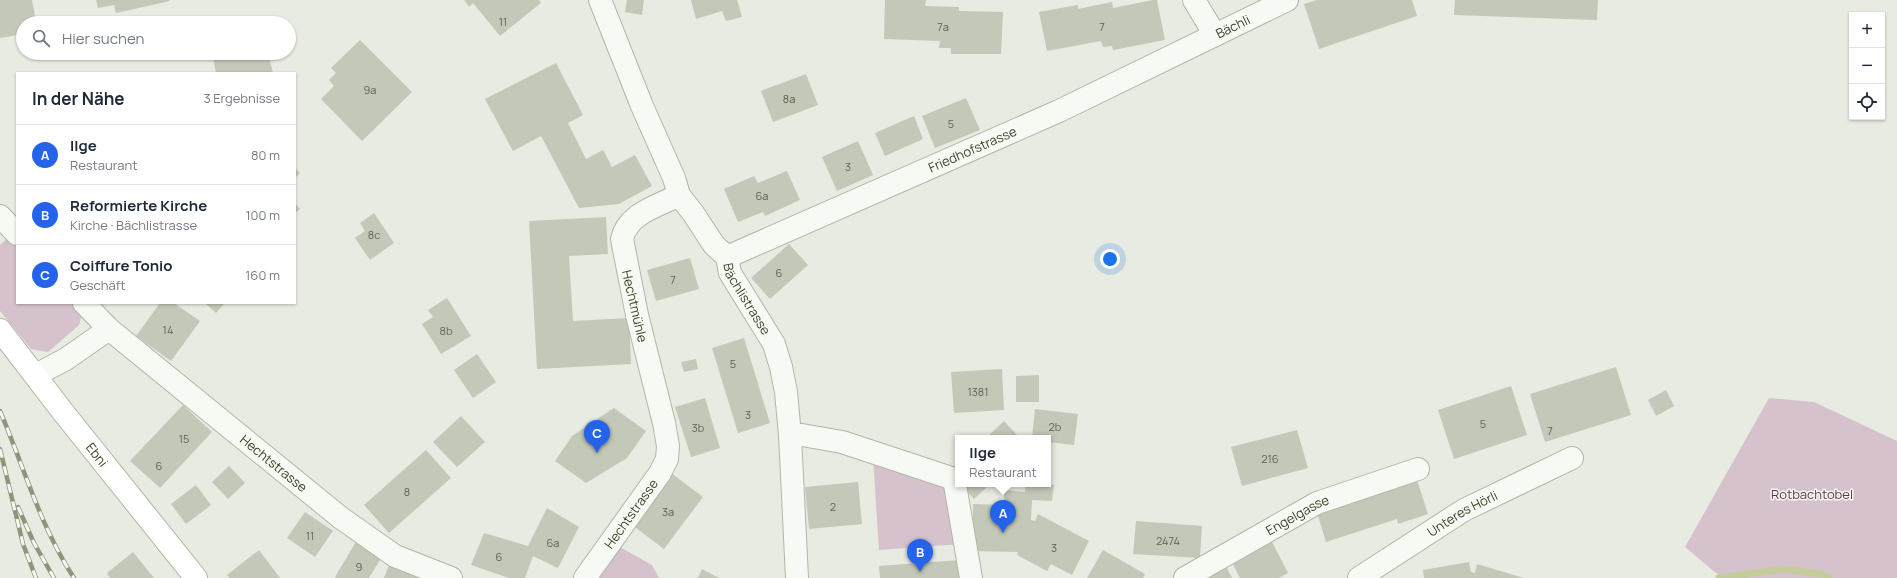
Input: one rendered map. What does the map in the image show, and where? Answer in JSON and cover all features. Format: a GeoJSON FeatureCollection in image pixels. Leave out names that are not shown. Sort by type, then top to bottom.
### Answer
{"type":"FeatureCollection","features":[{"type":"Feature","properties":{"kind":"main road","name":"Ebni"},"geometry":{"type":"LineString","coordinates":[[0,330],[63,412],[196,578]]}},
{"type":"Feature","properties":{"kind":"street","name":"Bächlistrasse"},"geometry":{"type":"LineString","coordinates":[[600,0],[642,106],[674,178],[678,195],[694,213],[714,245],[727,257],[730,273],[774,344],[781,367],[786,392],[790,435],[797,578]]}},
{"type":"Feature","properties":{"kind":"street","name":"Bächli"},"geometry":{"type":"LineString","coordinates":[[1194,0],[1215,35],[1287,0]]}},
{"type":"Feature","properties":{"kind":"street","name":"Friedhofstrasse"},"geometry":{"type":"LineString","coordinates":[[727,257],[1059,112],[1215,35]]}},
{"type":"Feature","properties":{"kind":"street","name":"Hechtmühle"},"geometry":{"type":"LineString","coordinates":[[668,446],[664,423],[637,315],[622,238],[624,231],[633,218],[678,195]]}},
{"type":"Feature","properties":{"kind":"street"},"geometry":{"type":"LineString","coordinates":[[0,216],[16,233]]}},
{"type":"Feature","properties":{"kind":"street","name":"Hechtstrasse"},"geometry":{"type":"LineString","coordinates":[[85,304],[109,329],[341,518],[395,556],[451,578]]}},
{"type":"Feature","properties":{"kind":"street"},"geometry":{"type":"LineString","coordinates":[[36,375],[66,358],[109,329]]}},
{"type":"Feature","properties":{"kind":"street"},"geometry":{"type":"LineString","coordinates":[[790,435],[802,435],[842,442],[954,479],[955,485]]}},
{"type":"Feature","properties":{"kind":"street","name":"Hechtstrasse"},"geometry":{"type":"LineString","coordinates":[[585,578],[660,473],[667,459],[668,446]]}},
{"type":"Feature","properties":{"kind":"street","name":"Unteres Hörli"},"geometry":{"type":"LineString","coordinates":[[1359,578],[1464,510],[1572,458]]}},
{"type":"Feature","properties":{"kind":"street","name":"Engelgasse"},"geometry":{"type":"LineString","coordinates":[[1186,578],[1316,503],[1418,469]]}},
{"type":"Feature","properties":{"kind":"street"},"geometry":{"type":"LineString","coordinates":[[955,487],[971,578]]}},
{"type":"Feature","properties":{"kind":"green space"},"geometry":{"type":"Polygon","coordinates":[[[9,237],[16,245],[16,304],[74,304],[82,314],[79,325],[48,352],[31,349],[0,311],[0,245],[9,237]]]}},
{"type":"Feature","properties":{"kind":"green space","name":"Rotbachtobel"},"geometry":{"type":"Polygon","coordinates":[[[1769,398],[1814,402],[1897,441],[1897,578],[1722,578],[1685,547],[1769,398]]]}},
{"type":"Feature","properties":{"kind":"green space"},"geometry":{"type":"Polygon","coordinates":[[[873,457],[949,483],[961,544],[879,550],[873,457]]]}},
{"type":"Feature","properties":{"kind":"green space"},"geometry":{"type":"Polygon","coordinates":[[[618,546],[652,565],[659,578],[596,578],[618,546]]]}},
{"type":"Feature","properties":{"kind":"building"},"geometry":{"type":"Polygon","coordinates":[[[0,0],[32,0],[35,16],[16,16],[16,35],[0,38],[0,0]]]}},
{"type":"Feature","properties":{"kind":"building"},"geometry":{"type":"Polygon","coordinates":[[[96,0],[170,1],[116,13],[114,5],[98,8],[96,0]]]}},
{"type":"Feature","properties":{"kind":"building"},"geometry":{"type":"Polygon","coordinates":[[[464,0],[539,0],[541,3],[500,36],[473,3],[469,7],[464,0]]]}},
{"type":"Feature","properties":{"kind":"building"},"geometry":{"type":"Polygon","coordinates":[[[627,0],[644,0],[642,15],[625,12],[627,0]]]}},
{"type":"Feature","properties":{"kind":"building"},"geometry":{"type":"Polygon","coordinates":[[[691,0],[737,0],[742,17],[726,21],[722,11],[696,19],[691,0]]]}},
{"type":"Feature","properties":{"kind":"building"},"geometry":{"type":"Polygon","coordinates":[[[885,0],[926,0],[925,6],[959,7],[959,11],[1003,12],[1001,54],[951,54],[951,48],[939,48],[940,41],[884,39],[885,0]]]}},
{"type":"Feature","properties":{"kind":"building"},"geometry":{"type":"Polygon","coordinates":[[[1157,0],[1165,40],[1113,50],[1112,46],[1103,47],[1101,41],[1047,51],[1039,12],[1078,5],[1078,9],[1112,2],[1113,8],[1157,0]]]}},
{"type":"Feature","properties":{"kind":"building"},"geometry":{"type":"Polygon","coordinates":[[[1317,0],[1412,0],[1417,16],[1319,49],[1304,4],[1317,0]]]}},
{"type":"Feature","properties":{"kind":"building"},"geometry":{"type":"Polygon","coordinates":[[[1455,0],[1598,0],[1597,20],[1454,15],[1455,0]]]}},
{"type":"Feature","properties":{"kind":"building"},"geometry":{"type":"Polygon","coordinates":[[[360,40],[412,92],[362,141],[321,99],[334,86],[329,80],[336,73],[331,68],[360,40]]]}},
{"type":"Feature","properties":{"kind":"building"},"geometry":{"type":"Polygon","coordinates":[[[213,60],[270,60],[273,72],[216,72],[213,60]]]}},
{"type":"Feature","properties":{"kind":"building"},"geometry":{"type":"Polygon","coordinates":[[[556,63],[583,115],[568,123],[586,159],[603,150],[612,167],[635,155],[652,186],[619,204],[579,208],[541,136],[513,151],[485,99],[556,63]]]}},
{"type":"Feature","properties":{"kind":"building"},"geometry":{"type":"Polygon","coordinates":[[[806,74],[818,105],[773,122],[761,91],[806,74]]]}},
{"type":"Feature","properties":{"kind":"building"},"geometry":{"type":"Polygon","coordinates":[[[966,98],[980,130],[935,148],[922,116],[966,98]]]}},
{"type":"Feature","properties":{"kind":"building"},"geometry":{"type":"Polygon","coordinates":[[[914,116],[923,139],[885,156],[875,133],[914,116]]]}},
{"type":"Feature","properties":{"kind":"building"},"geometry":{"type":"Polygon","coordinates":[[[858,141],[873,175],[837,191],[822,157],[858,141]]]}},
{"type":"Feature","properties":{"kind":"building"},"geometry":{"type":"Polygon","coordinates":[[[296,169],[300,173],[296,177],[296,169]]]}},
{"type":"Feature","properties":{"kind":"building"},"geometry":{"type":"Polygon","coordinates":[[[787,171],[800,200],[765,216],[763,212],[738,222],[724,189],[754,176],[758,183],[787,171]]]}},
{"type":"Feature","properties":{"kind":"building"},"geometry":{"type":"Polygon","coordinates":[[[296,204],[300,209],[296,212],[296,204]]]}},
{"type":"Feature","properties":{"kind":"building"},"geometry":{"type":"Polygon","coordinates":[[[374,213],[394,243],[370,260],[355,238],[365,231],[360,223],[374,213]]]}},
{"type":"Feature","properties":{"kind":"building"},"geometry":{"type":"Polygon","coordinates":[[[606,217],[608,254],[569,256],[573,321],[629,318],[631,364],[537,369],[529,221],[606,217]]]}},
{"type":"Feature","properties":{"kind":"building"},"geometry":{"type":"Polygon","coordinates":[[[789,244],[808,265],[770,299],[751,278],[789,244]]]}},
{"type":"Feature","properties":{"kind":"building"},"geometry":{"type":"Polygon","coordinates":[[[690,258],[699,289],[656,301],[647,270],[690,258]]]}},
{"type":"Feature","properties":{"kind":"building"},"geometry":{"type":"Polygon","coordinates":[[[447,298],[471,336],[441,354],[422,324],[433,317],[428,310],[447,298]]]}},
{"type":"Feature","properties":{"kind":"building"},"geometry":{"type":"Polygon","coordinates":[[[159,304],[175,304],[200,321],[171,361],[136,336],[159,304]]]}},
{"type":"Feature","properties":{"kind":"building"},"geometry":{"type":"Polygon","coordinates":[[[206,304],[224,304],[216,313],[206,304]]]}},
{"type":"Feature","properties":{"kind":"building"},"geometry":{"type":"Polygon","coordinates":[[[744,338],[770,423],[738,433],[712,348],[744,338]]]}},
{"type":"Feature","properties":{"kind":"building"},"geometry":{"type":"Polygon","coordinates":[[[477,354],[496,382],[473,398],[454,370],[477,354]]]}},
{"type":"Feature","properties":{"kind":"building"},"geometry":{"type":"Polygon","coordinates":[[[696,359],[698,369],[684,372],[681,362],[696,359]]]}},
{"type":"Feature","properties":{"kind":"building"},"geometry":{"type":"Polygon","coordinates":[[[1616,367],[1631,415],[1545,442],[1530,394],[1616,367]]]}},
{"type":"Feature","properties":{"kind":"building"},"geometry":{"type":"Polygon","coordinates":[[[1002,369],[1004,410],[954,413],[951,372],[1002,369]]]}},
{"type":"Feature","properties":{"kind":"building"},"geometry":{"type":"Polygon","coordinates":[[[1039,375],[1039,402],[1016,402],[1016,376],[1039,375]]]}},
{"type":"Feature","properties":{"kind":"building"},"geometry":{"type":"Polygon","coordinates":[[[1511,386],[1527,435],[1454,459],[1438,410],[1511,386]]]}},
{"type":"Feature","properties":{"kind":"building"},"geometry":{"type":"Polygon","coordinates":[[[1666,390],[1674,406],[1656,416],[1648,400],[1666,390]]]}},
{"type":"Feature","properties":{"kind":"building"},"geometry":{"type":"Polygon","coordinates":[[[705,398],[720,448],[691,457],[675,407],[705,398]]]}},
{"type":"Feature","properties":{"kind":"building"},"geometry":{"type":"Polygon","coordinates":[[[183,405],[212,432],[160,488],[130,461],[183,405]]]}},
{"type":"Feature","properties":{"kind":"building"},"geometry":{"type":"Polygon","coordinates":[[[614,408],[646,431],[627,458],[586,483],[555,461],[572,436],[614,408]]]}},
{"type":"Feature","properties":{"kind":"building"},"geometry":{"type":"Polygon","coordinates":[[[1035,409],[1078,414],[1074,445],[1051,442],[1051,435],[1032,435],[1035,409]]]}},
{"type":"Feature","properties":{"kind":"building"},"geometry":{"type":"Polygon","coordinates":[[[461,416],[485,442],[457,467],[433,442],[461,416]]]}},
{"type":"Feature","properties":{"kind":"building"},"geometry":{"type":"Polygon","coordinates":[[[1004,421],[1017,435],[989,435],[1004,421]]]}},
{"type":"Feature","properties":{"kind":"building"},"geometry":{"type":"Polygon","coordinates":[[[1297,430],[1308,468],[1242,486],[1231,447],[1297,430]]]}},
{"type":"Feature","properties":{"kind":"building"},"geometry":{"type":"Polygon","coordinates":[[[426,450],[451,478],[389,533],[364,505],[426,450]]]}},
{"type":"Feature","properties":{"kind":"building"},"geometry":{"type":"Polygon","coordinates":[[[229,466],[245,483],[228,499],[212,482],[229,466]]]}},
{"type":"Feature","properties":{"kind":"building"},"geometry":{"type":"Polygon","coordinates":[[[671,473],[703,497],[664,549],[632,525],[671,473]]]}},
{"type":"Feature","properties":{"kind":"building"},"geometry":{"type":"Polygon","coordinates":[[[1416,477],[1428,514],[1398,524],[1397,519],[1326,542],[1316,509],[1416,477]]]}},
{"type":"Feature","properties":{"kind":"building"},"geometry":{"type":"Polygon","coordinates":[[[858,482],[862,524],[809,529],[805,487],[858,482]]]}},
{"type":"Feature","properties":{"kind":"building"},"geometry":{"type":"Polygon","coordinates":[[[196,485],[211,505],[186,524],[171,504],[196,485]]]}},
{"type":"Feature","properties":{"kind":"building"},"geometry":{"type":"Polygon","coordinates":[[[1051,485],[1054,485],[1052,501],[1032,500],[1031,520],[1035,521],[1038,514],[1089,541],[1072,575],[1051,564],[1047,571],[1017,555],[1018,552],[973,551],[973,504],[1004,505],[1004,490],[1025,492],[1025,487],[1051,487],[1051,485]]]}},
{"type":"Feature","properties":{"kind":"building"},"geometry":{"type":"Polygon","coordinates":[[[963,487],[987,487],[974,499],[963,487]]]}},
{"type":"Feature","properties":{"kind":"building"},"geometry":{"type":"Polygon","coordinates":[[[547,508],[579,527],[558,568],[533,556],[525,578],[509,578],[471,565],[484,533],[528,546],[547,508]]]}},
{"type":"Feature","properties":{"kind":"building"},"geometry":{"type":"Polygon","coordinates":[[[305,512],[333,531],[315,557],[287,538],[305,512]]]}},
{"type":"Feature","properties":{"kind":"building"},"geometry":{"type":"Polygon","coordinates":[[[1136,521],[1202,526],[1200,558],[1133,554],[1136,521]]]}},
{"type":"Feature","properties":{"kind":"building"},"geometry":{"type":"Polygon","coordinates":[[[1270,538],[1288,573],[1279,578],[1240,578],[1230,559],[1270,538]]]}},
{"type":"Feature","properties":{"kind":"building"},"geometry":{"type":"Polygon","coordinates":[[[357,540],[383,555],[369,578],[336,578],[335,577],[357,540]]]}},
{"type":"Feature","properties":{"kind":"building"},"geometry":{"type":"Polygon","coordinates":[[[259,550],[280,578],[230,578],[227,575],[259,550]]]}},
{"type":"Feature","properties":{"kind":"building"},"geometry":{"type":"Polygon","coordinates":[[[1103,550],[1145,574],[1143,578],[1087,578],[1103,550]]]}},
{"type":"Feature","properties":{"kind":"building"},"geometry":{"type":"Polygon","coordinates":[[[133,552],[154,578],[110,578],[107,573],[133,552]]]}},
{"type":"Feature","properties":{"kind":"building"},"geometry":{"type":"Polygon","coordinates":[[[960,560],[961,578],[880,578],[879,566],[960,560]]]}},
{"type":"Feature","properties":{"kind":"building"},"geometry":{"type":"Polygon","coordinates":[[[1469,562],[1471,572],[1475,573],[1477,564],[1524,578],[1424,578],[1423,570],[1469,562]]]}},
{"type":"Feature","properties":{"kind":"building"},"geometry":{"type":"Polygon","coordinates":[[[389,565],[422,578],[384,578],[389,565]]]}},
{"type":"Feature","properties":{"kind":"building"},"geometry":{"type":"Polygon","coordinates":[[[1226,566],[1232,578],[1202,578],[1226,566]]]}},
{"type":"Feature","properties":{"kind":"building"},"geometry":{"type":"Polygon","coordinates":[[[702,569],[719,578],[698,578],[702,569]]]}},
{"type":"Feature","properties":{"kind":"waterway"},"geometry":{"type":"LineString","coordinates":[[1719,578],[1783,569],[1821,574],[1829,578]]}},
{"type":"Feature","properties":{"kind":"railway"},"geometry":{"type":"LineString","coordinates":[[0,411],[51,538],[74,578]]}},
{"type":"Feature","properties":{"kind":"railway"},"geometry":{"type":"LineString","coordinates":[[0,449],[23,544],[36,578]]}},
{"type":"Feature","properties":{"kind":"railway"},"geometry":{"type":"LineString","coordinates":[[18,507],[34,543],[54,578]]}},
{"type":"Feature","properties":{"kind":"place","name":"Coiffure Tonio"},"geometry":{"type":"Point","coordinates":[597,453]}},
{"type":"Feature","properties":{"kind":"place","name":"Ilge"},"geometry":{"type":"Point","coordinates":[1003,533]}},
{"type":"Feature","properties":{"kind":"place","name":"Reformierte Kirche"},"geometry":{"type":"Point","coordinates":[920,572]}}]}
